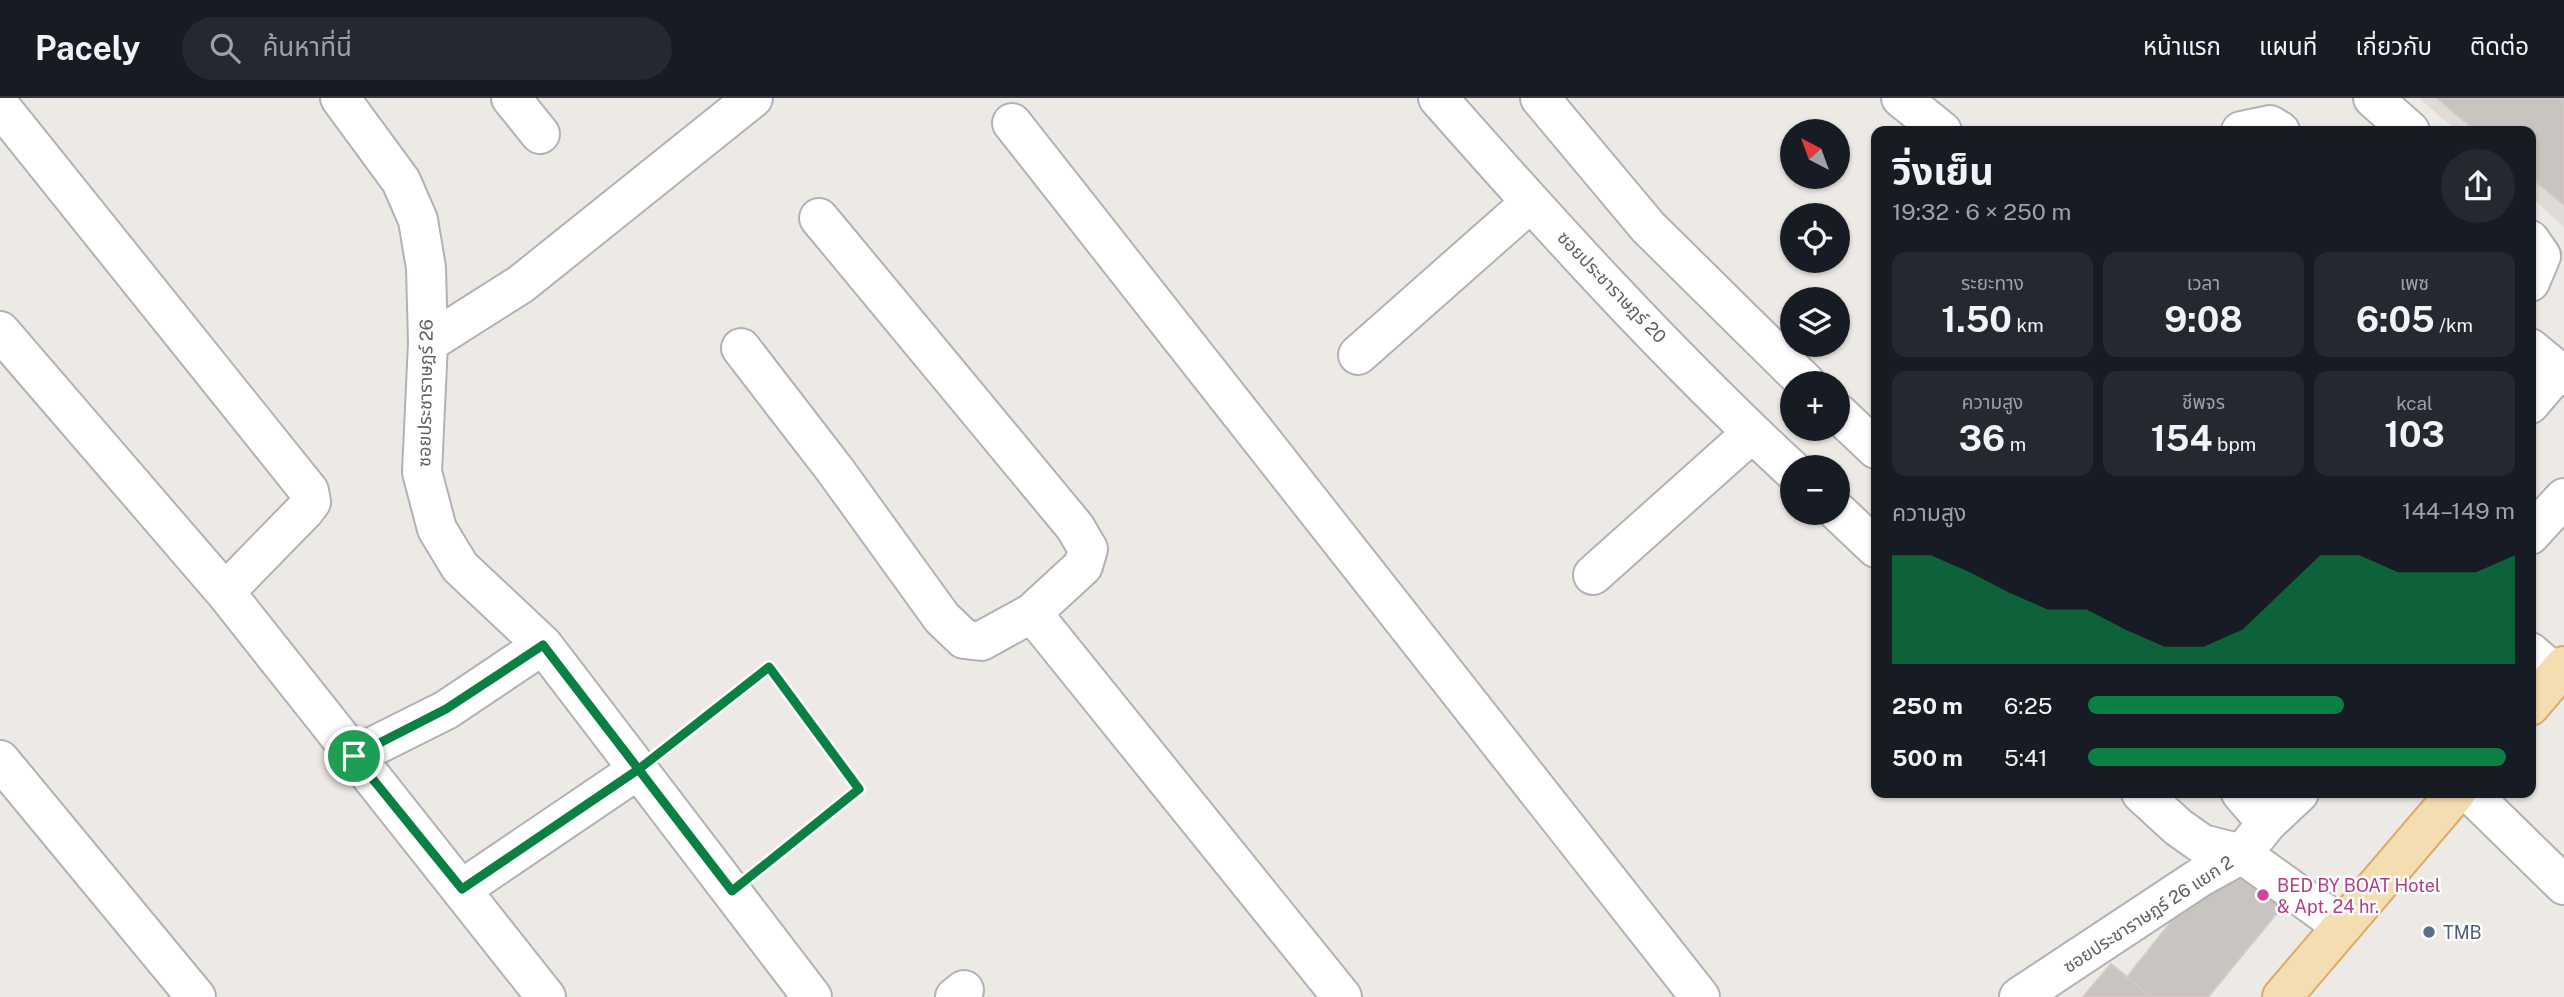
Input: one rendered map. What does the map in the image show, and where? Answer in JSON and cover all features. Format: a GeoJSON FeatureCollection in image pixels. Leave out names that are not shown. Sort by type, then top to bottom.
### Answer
{"type":"FeatureCollection","features":[{"type":"Feature","properties":{"kind":"main road"},"geometry":{"type":"LineString","coordinates":[[2536,693],[2550,664]]}},
{"type":"Feature","properties":{"kind":"main road"},"geometry":{"type":"LineString","coordinates":[[2283,997],[2452,798]]}},
{"type":"Feature","properties":{"kind":"street","name":"ซอยประชาราษฎร์ 26"},"geometry":{"type":"LineString","coordinates":[[340,98],[401,181],[418,220],[425,268],[428,343],[422,472],[437,529],[460,567],[543,645],[812,997]]}},
{"type":"Feature","properties":{"kind":"street"},"geometry":{"type":"LineString","coordinates":[[511,98],[540,134]]}},
{"type":"Feature","properties":{"kind":"street"},"geometry":{"type":"LineString","coordinates":[[428,343],[521,284],[753,98]]}},
{"type":"Feature","properties":{"kind":"street","name":"ซอยประชาราษฎร์ 20"},"geometry":{"type":"LineString","coordinates":[[1438,98],[1530,203],[1780,459]]}},
{"type":"Feature","properties":{"kind":"street"},"geometry":{"type":"LineString","coordinates":[[1540,98],[1648,227],[1794,371]]}},
{"type":"Feature","properties":{"kind":"street"},"geometry":{"type":"LineString","coordinates":[[1901,98],[1936,126]]}},
{"type":"Feature","properties":{"kind":"street"},"geometry":{"type":"LineString","coordinates":[[2373,98],[2404,126]]}},
{"type":"Feature","properties":{"kind":"street"},"geometry":{"type":"LineString","coordinates":[[0,106],[309,491],[311,502],[305,510],[225,592]]}},
{"type":"Feature","properties":{"kind":"street"},"geometry":{"type":"LineString","coordinates":[[1012,123],[1700,997]]}},
{"type":"Feature","properties":{"kind":"street"},"geometry":{"type":"LineString","coordinates":[[1357,355],[1530,203]]}},
{"type":"Feature","properties":{"kind":"street"},"geometry":{"type":"LineString","coordinates":[[741,348],[835,470],[942,618],[964,639],[981,641],[1032,613],[1083,566],[1088,549],[1075,527],[819,218]]}},
{"type":"Feature","properties":{"kind":"street"},"geometry":{"type":"LineString","coordinates":[[2536,249],[2541,256],[2536,268]]}},
{"type":"Feature","properties":{"kind":"street"},"geometry":{"type":"LineString","coordinates":[[0,331],[225,592],[546,997]]}},
{"type":"Feature","properties":{"kind":"street"},"geometry":{"type":"LineString","coordinates":[[2536,393],[2551,365]]}},
{"type":"Feature","properties":{"kind":"street"},"geometry":{"type":"LineString","coordinates":[[1850,424],[1871,444]]}},
{"type":"Feature","properties":{"kind":"street"},"geometry":{"type":"LineString","coordinates":[[1593,575],[1752,433]]}},
{"type":"Feature","properties":{"kind":"street"},"geometry":{"type":"LineString","coordinates":[[2536,528],[2564,498]]}},
{"type":"Feature","properties":{"kind":"street"},"geometry":{"type":"LineString","coordinates":[[1850,523],[1871,543]]}},
{"type":"Feature","properties":{"kind":"street"},"geometry":{"type":"LineString","coordinates":[[1032,613],[1342,997]]}},
{"type":"Feature","properties":{"kind":"street"},"geometry":{"type":"LineString","coordinates":[[354,756],[446,709],[543,645]]}},
{"type":"Feature","properties":{"kind":"street"},"geometry":{"type":"LineString","coordinates":[[0,760],[196,997]]}},
{"type":"Feature","properties":{"kind":"street"},"geometry":{"type":"LineString","coordinates":[[462,889],[639,769]]}},
{"type":"Feature","properties":{"kind":"street"},"geometry":{"type":"LineString","coordinates":[[2146,798],[2178,827],[2202,844],[2242,854],[2342,926]]}},
{"type":"Feature","properties":{"kind":"street"},"geometry":{"type":"LineString","coordinates":[[2245,798],[2266,823]]}},
{"type":"Feature","properties":{"kind":"street","name":"ซอยประชาราษฎร์ 26 แยก 2"},"geometry":{"type":"LineString","coordinates":[[2019,997],[2202,876],[2242,854],[2266,823],[2294,798]]}},
{"type":"Feature","properties":{"kind":"street"},"geometry":{"type":"LineString","coordinates":[[2475,798],[2564,885]]}},
{"type":"Feature","properties":{"kind":"path"},"geometry":{"type":"LineString","coordinates":[[639,769],[769,667],[859,789],[732,891]]}},
{"type":"Feature","properties":{"kind":"shaded area"},"geometry":{"type":"Polygon","coordinates":[[[2419,98],[2564,98],[2564,227],[2536,202],[2536,126],[2451,126],[2419,98]]]}},
{"type":"Feature","properties":{"kind":"building"},"geometry":{"type":"Polygon","coordinates":[[[2437,98],[2564,98],[2564,205],[2536,182],[2536,126],[2470,126],[2437,98]]]}},
{"type":"Feature","properties":{"kind":"building"},"geometry":{"type":"Polygon","coordinates":[[[2240,860],[2290,897],[2208,997],[2151,997],[2127,977],[2199,887],[2240,860]]]}},
{"type":"Feature","properties":{"kind":"building"},"geometry":{"type":"Polygon","coordinates":[[[2111,964],[2127,977],[2151,997],[2083,997],[2111,964]]]}},
{"type":"Feature","properties":{"kind":"place","name":"BED BY BOAT Hotel & Apt. 24 hr."},"geometry":{"type":"Point","coordinates":[2263,895]}},
{"type":"Feature","properties":{"kind":"place","name":"TMB"},"geometry":{"type":"Point","coordinates":[2429,932]}},
{"type":"Feature","properties":{"kind":"route"},"geometry":{"type":"LineString","coordinates":[[354,756],[446,709],[543,645],[639,769],[732,891],[859,789],[769,667],[639,769],[462,889],[354,756]]}}]}
